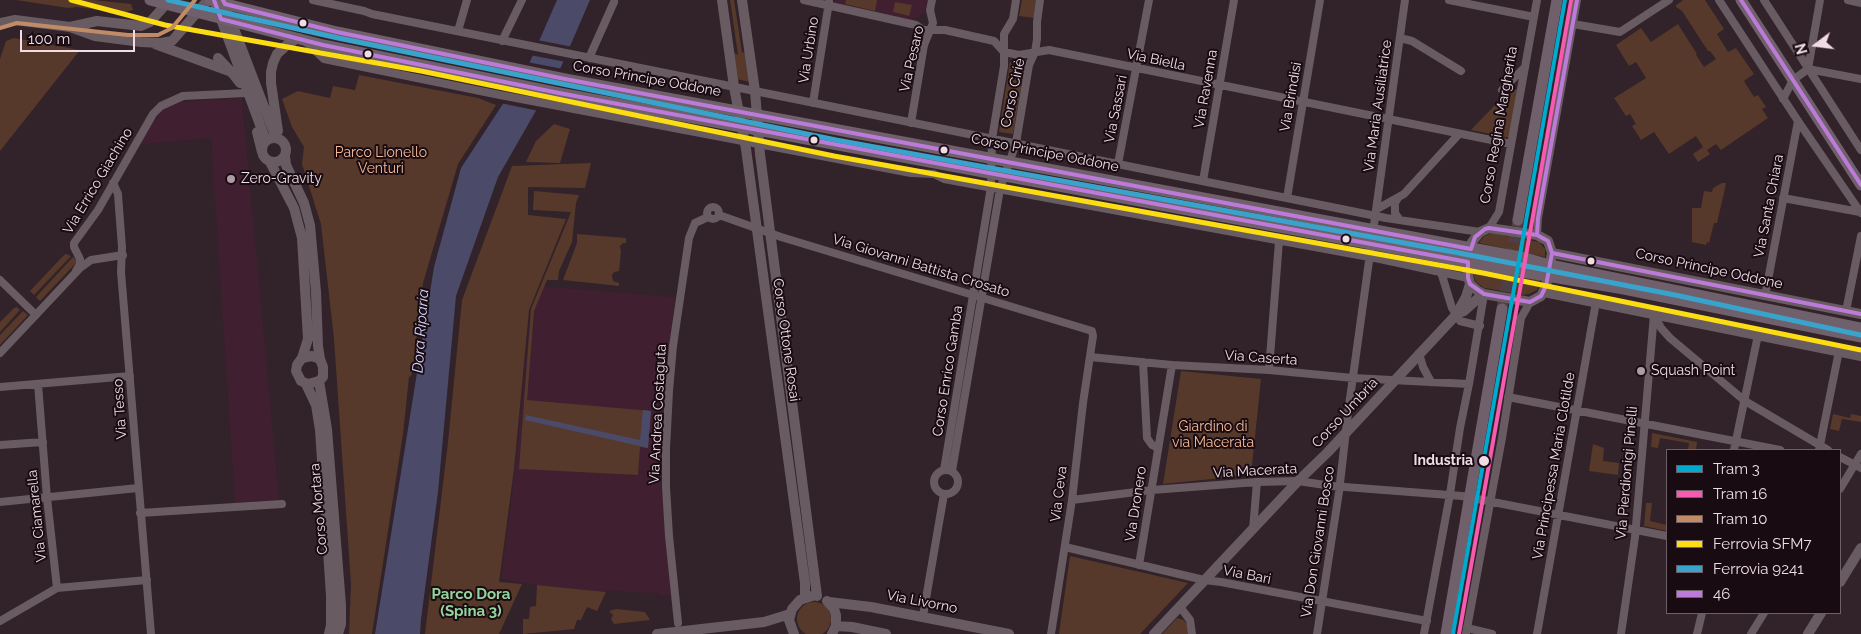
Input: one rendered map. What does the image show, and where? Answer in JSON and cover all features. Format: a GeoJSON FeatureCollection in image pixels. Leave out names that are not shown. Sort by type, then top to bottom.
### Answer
{"type":"FeatureCollection","features":[{"type":"Feature","properties":{"kind":"main road","name":"Corso Principe Oddone"},"geometry":{"type":"LineString","coordinates":[[150,0],[168,2],[196,13],[301,39],[559,93],[1468,262],[1549,271],[1861,328]]}},
{"type":"Feature","properties":{"kind":"main road","name":"Corso Ottone Rosai"},"geometry":{"type":"LineString","coordinates":[[722,0],[757,228],[805,597]]}},
{"type":"Feature","properties":{"kind":"main road","name":"Corso Ottone Rosai"},"geometry":{"type":"LineString","coordinates":[[742,0],[755,91],[759,144],[816,596]]}},
{"type":"Feature","properties":{"kind":"main road"},"geometry":{"type":"LineString","coordinates":[[1518,220],[1557,0]]}},
{"type":"Feature","properties":{"kind":"main road"},"geometry":{"type":"LineString","coordinates":[[1740,0],[1861,185]]}},
{"type":"Feature","properties":{"kind":"main road","name":"Corso Principe Oddone"},"geometry":{"type":"LineString","coordinates":[[216,1],[337,32],[565,79],[1525,258],[1549,271],[1632,291],[1861,337]]}},
{"type":"Feature","properties":{"kind":"main road"},"geometry":{"type":"LineString","coordinates":[[0,23],[15,20],[70,27],[95,36],[152,43],[172,41],[196,13],[216,1],[226,21],[274,140],[286,150],[286,165],[304,202],[310,226],[320,359],[324,372],[319,381],[306,384],[298,378],[296,371],[308,340],[302,238],[298,219],[270,162],[262,152],[246,93],[232,72],[218,58]]}},
{"type":"Feature","properties":{"kind":"main road"},"geometry":{"type":"LineString","coordinates":[[70,27],[97,22],[140,26],[146,24],[168,2]]}},
{"type":"Feature","properties":{"kind":"main road"},"geometry":{"type":"LineString","coordinates":[[274,140],[277,129],[271,72],[277,54],[288,44],[301,39]]}},
{"type":"Feature","properties":{"kind":"main road"},"geometry":{"type":"LineString","coordinates":[[152,43],[232,72]]}},
{"type":"Feature","properties":{"kind":"main road"},"geometry":{"type":"LineString","coordinates":[[262,152],[263,145],[274,140]]}},
{"type":"Feature","properties":{"kind":"main road"},"geometry":{"type":"LineString","coordinates":[[270,162],[278,162],[285,156]]}},
{"type":"Feature","properties":{"kind":"main road","name":"Corso Principe Oddone"},"geometry":{"type":"LineString","coordinates":[[1485,230],[1537,235]]}},
{"type":"Feature","properties":{"kind":"main road","name":"Corso Regina Margherita"},"geometry":{"type":"LineString","coordinates":[[1469,281],[1468,262],[1471,249],[1475,237],[1485,230]]}},
{"type":"Feature","properties":{"kind":"main road"},"geometry":{"type":"LineString","coordinates":[[1469,281],[1478,292],[1484,294],[1530,302],[1541,296],[1544,292],[1552,253],[1548,242],[1537,235]]}},
{"type":"Feature","properties":{"kind":"main road","name":"Corso Principe Oddone"},"geometry":{"type":"LineString","coordinates":[[1552,253],[1861,314]]}},
{"type":"Feature","properties":{"kind":"main road","name":"Corso Umbria"},"geometry":{"type":"LineString","coordinates":[[1154,634],[1456,315],[1466,297],[1469,281]]}},
{"type":"Feature","properties":{"kind":"main road"},"geometry":{"type":"LineString","coordinates":[[1544,292],[1861,356]]}},
{"type":"Feature","properties":{"kind":"main road","name":"Corso Umbria"},"geometry":{"type":"LineString","coordinates":[[1456,315],[1464,311],[1484,294]]}},
{"type":"Feature","properties":{"kind":"main road"},"geometry":{"type":"LineString","coordinates":[[1446,634],[1502,309]]}},
{"type":"Feature","properties":{"kind":"main road"},"geometry":{"type":"LineString","coordinates":[[302,358],[312,356],[320,359]]}},
{"type":"Feature","properties":{"kind":"main road","name":"Corso Mortara"},"geometry":{"type":"LineString","coordinates":[[319,381],[326,429],[341,604],[341,624],[338,634]]}},
{"type":"Feature","properties":{"kind":"main road","name":"Corso Mortara"},"geometry":{"type":"LineString","coordinates":[[306,384],[316,404],[320,430],[331,596],[331,625],[329,634]]}},
{"type":"Feature","properties":{"kind":"main road"},"geometry":{"type":"LineString","coordinates":[[1841,580],[1861,548]]}},
{"type":"Feature","properties":{"kind":"main road"},"geometry":{"type":"LineString","coordinates":[[794,634],[790,626],[790,614],[795,604],[805,597],[816,596]]}},
{"type":"Feature","properties":{"kind":"main road","name":"Via Livorno"},"geometry":{"type":"LineString","coordinates":[[816,596],[829,602],[924,616],[1009,634]]}},
{"type":"Feature","properties":{"kind":"main road"},"geometry":{"type":"LineString","coordinates":[[829,602],[836,613],[834,630],[852,627],[886,634]]}},
{"type":"Feature","properties":{"kind":"main road"},"geometry":{"type":"LineString","coordinates":[[657,634],[764,622],[790,614]]}},
{"type":"Feature","properties":{"kind":"main road"},"geometry":{"type":"LineString","coordinates":[[1808,634],[1820,614]]}},
{"type":"Feature","properties":{"kind":"street"},"geometry":{"type":"LineString","coordinates":[[313,0],[502,40],[522,0]]}},
{"type":"Feature","properties":{"kind":"street"},"geometry":{"type":"LineString","coordinates":[[458,31],[467,0]]}},
{"type":"Feature","properties":{"kind":"street"},"geometry":{"type":"LineString","coordinates":[[804,0],[829,2],[916,25],[923,30],[945,30],[994,41],[1004,52]]}},
{"type":"Feature","properties":{"kind":"street","name":"Via Pesaro"},"geometry":{"type":"LineString","coordinates":[[911,123],[924,45],[933,23],[930,10],[932,0]]}},
{"type":"Feature","properties":{"kind":"street","name":"Corso Ciriè"},"geometry":{"type":"LineString","coordinates":[[991,187],[992,139],[1004,66],[1004,34],[1013,19],[1016,0]]}},
{"type":"Feature","properties":{"kind":"street","name":"Corso Ciriè"},"geometry":{"type":"LineString","coordinates":[[1000,189],[1016,144],[1029,65],[1035,52],[1040,0]]}},
{"type":"Feature","properties":{"kind":"street","name":"Via Sassari"},"geometry":{"type":"LineString","coordinates":[[1118,164],[1149,0]]}},
{"type":"Feature","properties":{"kind":"street","name":"Via Ravenna"},"geometry":{"type":"LineString","coordinates":[[1203,181],[1234,0]]}},
{"type":"Feature","properties":{"kind":"street","name":"Via Brindisi"},"geometry":{"type":"LineString","coordinates":[[1287,198],[1320,0]]}},
{"type":"Feature","properties":{"kind":"street","name":"Via Maria Ausiliatrice"},"geometry":{"type":"LineString","coordinates":[[1376,212],[1405,0]]}},
{"type":"Feature","properties":{"kind":"street"},"geometry":{"type":"LineString","coordinates":[[1449,0],[1534,17]]}},
{"type":"Feature","properties":{"kind":"street","name":"Corso Regina Margherita"},"geometry":{"type":"LineString","coordinates":[[1485,230],[1499,212],[1537,0]]}},
{"type":"Feature","properties":{"kind":"street"},"geometry":{"type":"LineString","coordinates":[[1537,235],[1538,218],[1577,0]]}},
{"type":"Feature","properties":{"kind":"street"},"geometry":{"type":"LineString","coordinates":[[1573,24],[1620,32],[1669,0]]}},
{"type":"Feature","properties":{"kind":"street"},"geometry":{"type":"LineString","coordinates":[[1719,0],[1783,99],[1861,213]]}},
{"type":"Feature","properties":{"kind":"street"},"geometry":{"type":"LineString","coordinates":[[1764,0],[1861,150]]}},
{"type":"Feature","properties":{"kind":"street"},"geometry":{"type":"LineString","coordinates":[[1783,99],[1793,80],[1808,69],[1820,0]]}},
{"type":"Feature","properties":{"kind":"street"},"geometry":{"type":"LineString","coordinates":[[1848,0],[1861,2]]}},
{"type":"Feature","properties":{"kind":"street"},"geometry":{"type":"LineString","coordinates":[[589,58],[614,2]]}},
{"type":"Feature","properties":{"kind":"street","name":"Via Urbino"},"geometry":{"type":"LineString","coordinates":[[813,103],[829,2]]}},
{"type":"Feature","properties":{"kind":"street"},"geometry":{"type":"LineString","coordinates":[[1400,38],[1412,41],[1461,71]]}},
{"type":"Feature","properties":{"kind":"street"},"geometry":{"type":"LineString","coordinates":[[301,39],[324,59],[554,106],[911,173],[928,173],[944,179],[1370,257],[1441,272],[1469,281]]}},
{"type":"Feature","properties":{"kind":"street","name":"Corso Principe Oddone"},"geometry":{"type":"LineString","coordinates":[[502,40],[1287,198],[1376,212],[1400,220],[1485,230]]}},
{"type":"Feature","properties":{"kind":"street","name":"Via Biella"},"geometry":{"type":"LineString","coordinates":[[1004,52],[1019,55],[1048,50],[1511,144]]}},
{"type":"Feature","properties":{"kind":"street"},"geometry":{"type":"LineString","coordinates":[[1502,90],[1525,67]]}},
{"type":"Feature","properties":{"kind":"street"},"geometry":{"type":"LineString","coordinates":[[1808,69],[1861,80]]}},
{"type":"Feature","properties":{"kind":"street","name":"Via Errico Giachino"},"geometry":{"type":"LineString","coordinates":[[76,271],[80,264],[80,259],[74,246],[75,242],[92,219],[153,114],[161,106],[183,96],[246,93]]}},
{"type":"Feature","properties":{"kind":"street","name":"Via Santa Chiara"},"geometry":{"type":"LineString","coordinates":[[1764,296],[1798,121]]}},
{"type":"Feature","properties":{"kind":"street"},"geometry":{"type":"LineString","coordinates":[[1376,212],[1398,198],[1410,187],[1459,134]]}},
{"type":"Feature","properties":{"kind":"street","name":"Via Tesso"},"geometry":{"type":"LineString","coordinates":[[113,183],[118,194],[123,255],[121,272],[151,634]]}},
{"type":"Feature","properties":{"kind":"street","name":"Corso Enrico Gamba"},"geometry":{"type":"LineString","coordinates":[[948,470],[977,296],[991,187]]}},
{"type":"Feature","properties":{"kind":"street","name":"Corso Enrico Gamba"},"geometry":{"type":"LineString","coordinates":[[977,296],[1000,189]]}},
{"type":"Feature","properties":{"kind":"street"},"geometry":{"type":"LineString","coordinates":[[1398,198],[1395,203],[1395,213],[1400,220]]}},
{"type":"Feature","properties":{"kind":"street"},"geometry":{"type":"LineString","coordinates":[[1783,198],[1861,213]]}},
{"type":"Feature","properties":{"kind":"street","name":"Via Don Giovanni Bosco"},"geometry":{"type":"LineString","coordinates":[[1317,634],[1340,487],[1376,212]]}},
{"type":"Feature","properties":{"kind":"street","name":"Via Giovanni Battista Crosato"},"geometry":{"type":"LineString","coordinates":[[719,215],[770,233],[1092,331],[1090,357]]}},
{"type":"Feature","properties":{"kind":"street","name":"Via Andrea Costaguta"},"geometry":{"type":"LineString","coordinates":[[678,623],[666,487],[669,391],[674,337],[688,238],[695,223],[708,217],[715,219],[719,215]]}},
{"type":"Feature","properties":{"kind":"street"},"geometry":{"type":"LineString","coordinates":[[1846,311],[1861,236]]}},
{"type":"Feature","properties":{"kind":"street"},"geometry":{"type":"LineString","coordinates":[[1268,370],[1279,241]]}},
{"type":"Feature","properties":{"kind":"street"},"geometry":{"type":"LineString","coordinates":[[0,353],[76,271],[91,260],[123,255]]}},
{"type":"Feature","properties":{"kind":"street"},"geometry":{"type":"LineString","coordinates":[[1441,272],[1456,315],[1460,321],[1480,326]]}},
{"type":"Feature","properties":{"kind":"street"},"geometry":{"type":"LineString","coordinates":[[0,280],[36,315]]}},
{"type":"Feature","properties":{"kind":"street"},"geometry":{"type":"LineString","coordinates":[[1424,634],[1480,326],[1484,294]]}},
{"type":"Feature","properties":{"kind":"street"},"geometry":{"type":"LineString","coordinates":[[1492,634],[1466,631],[1521,318],[1530,302]]}},
{"type":"Feature","properties":{"kind":"street","name":"Via Principessa Maria Clotilde"},"geometry":{"type":"LineString","coordinates":[[1536,634],[1596,302]]}},
{"type":"Feature","properties":{"kind":"street"},"geometry":{"type":"LineString","coordinates":[[1654,314],[1661,328],[1670,338],[1745,401],[1820,448],[1838,351]]}},
{"type":"Feature","properties":{"kind":"street","name":"Via Pierdionigi Pinelli"},"geometry":{"type":"LineString","coordinates":[[1621,634],[1636,529],[1654,314]]}},
{"type":"Feature","properties":{"kind":"street"},"geometry":{"type":"LineString","coordinates":[[1734,449],[1758,335]]}},
{"type":"Feature","properties":{"kind":"street"},"geometry":{"type":"LineString","coordinates":[[1419,353],[1422,367],[1431,382]]}},
{"type":"Feature","properties":{"kind":"street","name":"Via Caserta"},"geometry":{"type":"LineString","coordinates":[[1090,357],[1353,378],[1469,384]]}},
{"type":"Feature","properties":{"kind":"street","name":"Via Ceva"},"geometry":{"type":"LineString","coordinates":[[1052,634],[1072,500],[1090,357]]}},
{"type":"Feature","properties":{"kind":"street"},"geometry":{"type":"LineString","coordinates":[[1143,362],[1147,438],[1152,445],[1158,448]]}},
{"type":"Feature","properties":{"kind":"street","name":"Via Dronero"},"geometry":{"type":"LineString","coordinates":[[1139,565],[1172,365]]}},
{"type":"Feature","properties":{"kind":"street"},"geometry":{"type":"LineString","coordinates":[[0,387],[130,376]]}},
{"type":"Feature","properties":{"kind":"street","name":"Via Ciamarella"},"geometry":{"type":"LineString","coordinates":[[38,384],[47,498],[57,588]]}},
{"type":"Feature","properties":{"kind":"street"},"geometry":{"type":"LineString","coordinates":[[1508,397],[1774,449]]}},
{"type":"Feature","properties":{"kind":"street"},"geometry":{"type":"LineString","coordinates":[[0,444],[43,442]]}},
{"type":"Feature","properties":{"kind":"street"},"geometry":{"type":"LineString","coordinates":[[1841,488],[1858,467],[1861,454]]}},
{"type":"Feature","properties":{"kind":"street"},"geometry":{"type":"LineString","coordinates":[[1841,458],[1858,467]]}},
{"type":"Feature","properties":{"kind":"street"},"geometry":{"type":"LineString","coordinates":[[1841,462],[1858,467]]}},
{"type":"Feature","properties":{"kind":"street"},"geometry":{"type":"LineString","coordinates":[[948,470],[958,478],[958,485],[951,493],[944,494],[938,490],[934,482],[936,476],[948,470]]}},
{"type":"Feature","properties":{"kind":"street","name":"Via Macerata"},"geometry":{"type":"LineString","coordinates":[[1072,500],[1152,490],[1257,482],[1298,481],[1340,487],[1450,494],[1666,536]]}},
{"type":"Feature","properties":{"kind":"street"},"geometry":{"type":"LineString","coordinates":[[1253,528],[1257,482]]}},
{"type":"Feature","properties":{"kind":"street"},"geometry":{"type":"LineString","coordinates":[[0,502],[138,488]]}},
{"type":"Feature","properties":{"kind":"street"},"geometry":{"type":"LineString","coordinates":[[924,616],[944,494]]}},
{"type":"Feature","properties":{"kind":"street"},"geometry":{"type":"LineString","coordinates":[[140,513],[282,504]]}},
{"type":"Feature","properties":{"kind":"street","name":"Via Bari"},"geometry":{"type":"LineString","coordinates":[[1065,547],[1204,580],[1427,621]]}},
{"type":"Feature","properties":{"kind":"street"},"geometry":{"type":"LineString","coordinates":[[0,621],[57,588],[147,580]]}},
{"type":"Feature","properties":{"kind":"street"},"geometry":{"type":"LineString","coordinates":[[1180,607],[1190,620],[1192,634]]}},
{"type":"Feature","properties":{"kind":"street"},"geometry":{"type":"LineString","coordinates":[[1697,634],[1702,614]]}},
{"type":"Feature","properties":{"kind":"street"},"geometry":{"type":"LineString","coordinates":[[1751,634],[1763,614]]}},
{"type":"Feature","properties":{"kind":"shaded area"},"geometry":{"type":"Polygon","coordinates":[[[835,0],[927,0],[925,12],[911,20],[835,3],[835,0]]]}},
{"type":"Feature","properties":{"kind":"shaded area"},"geometry":{"type":"Polygon","coordinates":[[[242,98],[279,500],[235,503],[211,138],[135,145],[168,103],[242,98]]]}},
{"type":"Feature","properties":{"kind":"shaded area"},"geometry":{"type":"Polygon","coordinates":[[[541,286],[675,297],[661,449],[661,479],[671,594],[659,596],[658,593],[606,590],[606,592],[537,585],[501,579],[515,471],[531,309],[541,286]]]}},
{"type":"Feature","properties":{"kind":"green space"},"geometry":{"type":"Polygon","coordinates":[[[16,0],[93,0],[131,4],[133,10],[122,13],[77,7],[68,8],[16,0]]]}},
{"type":"Feature","properties":{"kind":"green space"},"geometry":{"type":"Polygon","coordinates":[[[730,0],[734,0],[742,52],[747,54],[751,82],[736,79],[733,52],[738,55],[730,0]]]}},
{"type":"Feature","properties":{"kind":"green space"},"geometry":{"type":"Polygon","coordinates":[[[846,0],[877,0],[875,11],[845,4],[846,0]]]}},
{"type":"Feature","properties":{"kind":"green space"},"geometry":{"type":"Polygon","coordinates":[[[1022,0],[1037,0],[1034,18],[1019,16],[1022,0]]]}},
{"type":"Feature","properties":{"kind":"green space"},"geometry":{"type":"Polygon","coordinates":[[[1683,0],[1705,0],[1724,29],[1717,34],[1728,52],[1736,48],[1754,74],[1744,81],[1754,97],[1758,95],[1766,107],[1762,109],[1768,118],[1721,150],[1716,144],[1707,150],[1710,154],[1698,162],[1693,154],[1703,147],[1696,136],[1669,154],[1654,132],[1641,140],[1632,126],[1636,124],[1630,114],[1626,116],[1614,98],[1646,78],[1636,62],[1629,66],[1616,45],[1641,28],[1651,42],[1678,24],[1704,67],[1716,59],[1708,51],[1682,11],[1675,6],[1683,0]]]}},
{"type":"Feature","properties":{"kind":"green space"},"geometry":{"type":"Polygon","coordinates":[[[895,2],[912,5],[909,16],[893,12],[895,2]]]}},
{"type":"Feature","properties":{"kind":"green space"},"geometry":{"type":"Polygon","coordinates":[[[14,38],[80,50],[0,151],[0,59],[6,41],[14,38]]]}},
{"type":"Feature","properties":{"kind":"green space"},"geometry":{"type":"Polygon","coordinates":[[[1010,62],[1025,65],[1013,134],[999,132],[1010,62]]]}},
{"type":"Feature","properties":{"kind":"green space","name":"Parco Lionello Venturi"},"geometry":{"type":"Polygon","coordinates":[[[359,75],[478,98],[496,105],[458,164],[423,283],[413,368],[409,377],[403,434],[372,634],[349,634],[351,584],[334,339],[321,224],[302,164],[304,147],[292,127],[282,99],[298,91],[330,98],[333,86],[355,90],[359,75]]]}},
{"type":"Feature","properties":{"kind":"green space"},"geometry":{"type":"Polygon","coordinates":[[[1520,89],[1510,138],[1471,130],[1509,90],[1520,89]]]}},
{"type":"Feature","properties":{"kind":"green space"},"geometry":{"type":"Polygon","coordinates":[[[554,124],[570,129],[560,163],[526,162],[536,141],[554,124]]]}},
{"type":"Feature","properties":{"kind":"green space"},"geometry":{"type":"Polygon","coordinates":[[[591,163],[585,188],[528,187],[528,215],[566,219],[529,310],[514,469],[499,582],[522,584],[499,634],[425,634],[448,442],[462,300],[512,166],[591,163]]]}},
{"type":"Feature","properties":{"kind":"green space"},"geometry":{"type":"Polygon","coordinates":[[[1726,183],[1724,193],[1717,223],[1714,223],[1709,243],[1707,242],[1706,245],[1692,242],[1692,208],[1701,208],[1704,191],[1712,192],[1713,188],[1726,183]]]}},
{"type":"Feature","properties":{"kind":"green space"},"geometry":{"type":"Polygon","coordinates":[[[534,191],[579,195],[576,203],[572,242],[559,271],[558,280],[547,280],[534,311],[527,400],[651,411],[648,448],[640,447],[638,475],[519,469],[531,309],[571,212],[533,210],[534,191]]]}},
{"type":"Feature","properties":{"kind":"green space"},"geometry":{"type":"Polygon","coordinates":[[[1492,233],[1539,242],[1545,249],[1545,257],[1479,243],[1484,236],[1492,233]]]}},
{"type":"Feature","properties":{"kind":"green space"},"geometry":{"type":"Polygon","coordinates":[[[577,234],[626,238],[626,243],[620,246],[619,271],[614,272],[612,275],[613,281],[619,283],[619,286],[563,280],[577,243],[577,234]]]}},
{"type":"Feature","properties":{"kind":"green space"},"geometry":{"type":"Polygon","coordinates":[[[66,254],[71,256],[34,295],[30,291],[66,254]]]}},
{"type":"Feature","properties":{"kind":"green space"},"geometry":{"type":"Polygon","coordinates":[[[73,257],[76,263],[40,301],[36,297],[73,257]]]}},
{"type":"Feature","properties":{"kind":"green space"},"geometry":{"type":"Polygon","coordinates":[[[1475,269],[1540,281],[1537,290],[1523,295],[1484,288],[1476,282],[1473,274],[1475,269]]]}},
{"type":"Feature","properties":{"kind":"green space"},"geometry":{"type":"Polygon","coordinates":[[[17,307],[20,310],[0,332],[0,322],[17,307]]]}},
{"type":"Feature","properties":{"kind":"green space"},"geometry":{"type":"Polygon","coordinates":[[[23,311],[28,315],[0,345],[0,335],[23,311]]]}},
{"type":"Feature","properties":{"kind":"green space","name":"Giardino di via Macerata"},"geometry":{"type":"Polygon","coordinates":[[[1181,371],[1261,379],[1251,475],[1163,484],[1181,371]]]}},
{"type":"Feature","properties":{"kind":"green space"},"geometry":{"type":"Polygon","coordinates":[[[1833,414],[1850,418],[1851,414],[1861,416],[1861,422],[1842,419],[1839,431],[1830,429],[1833,414]]]}},
{"type":"Feature","properties":{"kind":"green space"},"geometry":{"type":"Polygon","coordinates":[[[1652,433],[1697,442],[1696,449],[1688,449],[1689,443],[1660,438],[1658,448],[1651,447],[1652,433]]]}},
{"type":"Feature","properties":{"kind":"green space"},"geometry":{"type":"Polygon","coordinates":[[[1593,444],[1604,448],[1603,461],[1619,463],[1618,475],[1589,471],[1593,444]]]}},
{"type":"Feature","properties":{"kind":"green space"},"geometry":{"type":"Polygon","coordinates":[[[1646,503],[1652,503],[1650,521],[1666,525],[1666,531],[1644,526],[1646,503]]]}},
{"type":"Feature","properties":{"kind":"green space"},"geometry":{"type":"Polygon","coordinates":[[[1070,556],[1188,583],[1140,634],[1059,634],[1070,556]]]}},
{"type":"Feature","properties":{"kind":"green space"},"geometry":{"type":"Polygon","coordinates":[[[537,585],[606,592],[597,611],[587,607],[581,620],[577,620],[574,629],[523,634],[523,619],[529,619],[530,607],[536,606],[537,585]]]}},
{"type":"Feature","properties":{"kind":"green space"},"geometry":{"type":"Polygon","coordinates":[[[808,603],[820,603],[830,613],[830,625],[820,635],[808,635],[798,625],[798,613],[808,603]]]}},
{"type":"Feature","properties":{"kind":"green space"},"geometry":{"type":"Polygon","coordinates":[[[616,609],[645,612],[650,620],[614,624],[611,619],[613,615],[609,611],[616,609]]]}},
{"type":"Feature","properties":{"kind":"green space"},"geometry":{"type":"Polygon","coordinates":[[[1177,618],[1184,620],[1190,629],[1189,634],[1162,634],[1177,618]]]}},
{"type":"Feature","properties":{"kind":"water"},"geometry":{"type":"Polygon","coordinates":[[[557,0],[590,0],[561,67],[498,177],[456,296],[438,492],[420,634],[375,634],[434,267],[461,168],[529,64],[557,0]]]}},
{"type":"Feature","properties":{"kind":"water"},"geometry":{"type":"Polygon","coordinates":[[[643,410],[651,411],[648,448],[525,420],[526,415],[640,440],[643,410]]]}},
{"type":"Feature","properties":{"kind":"pier"},"geometry":{"type":"Polygon","coordinates":[[[537,40],[573,47],[566,62],[530,55],[537,40]]]}},
{"type":"Feature","properties":{"kind":"pier"},"geometry":{"type":"Polygon","coordinates":[[[527,62],[563,69],[539,111],[500,103],[527,62]]]}},
{"type":"Feature","properties":{"kind":"tunnel"},"geometry":{"type":"LineString","coordinates":[[1502,308],[1518,220]]}},
{"type":"Feature","properties":{"kind":"tram line","name":"10"},"geometry":{"type":"LineString","coordinates":[[0,28],[17,23],[128,35],[158,35],[172,28],[195,0]]}},
{"type":"Feature","properties":{"kind":"tram line","name":"3"},"geometry":{"type":"LineString","coordinates":[[1453,634],[1565,0]]}},
{"type":"Feature","properties":{"kind":"tram line","name":"16"},"geometry":{"type":"LineString","coordinates":[[1459,634],[1571,1]]}},
{"type":"Feature","properties":{"kind":"rail line","name":"SFM7"},"geometry":{"type":"LineString","coordinates":[[71,0],[165,25],[421,71],[834,156],[1483,273],[1861,350]]}},
{"type":"Feature","properties":{"kind":"rail line","name":"9241"},"geometry":{"type":"LineString","coordinates":[[168,0],[338,38],[836,140],[1454,252],[1675,295],[1861,335]]}},
{"type":"Feature","properties":{"kind":"transit line","name":"46"},"geometry":{"type":"LineString","coordinates":[[214,0],[221,19],[323,45],[559,93],[1468,262],[1470,284],[1484,294],[1530,302],[1541,296],[1546,286],[1552,253],[1548,241],[1537,235],[1489,228],[1475,237],[1471,249],[565,79],[337,32],[225,4],[223,0]]}},
{"type":"Feature","properties":{"kind":"transit line","name":"46"},"geometry":{"type":"LineString","coordinates":[[1537,235],[1538,218],[1577,0]]}},
{"type":"Feature","properties":{"kind":"transit line","name":"46"},"geometry":{"type":"LineString","coordinates":[[1741,0],[1861,185]]}},
{"type":"Feature","properties":{"kind":"transit line","name":"46"},"geometry":{"type":"LineString","coordinates":[[1552,253],[1861,314]]}},
{"type":"Feature","properties":{"kind":"place","name":"Zero-Gravity"},"geometry":{"type":"Point","coordinates":[231,179]}},
{"type":"Feature","properties":{"kind":"place","name":"Squash Point"},"geometry":{"type":"Point","coordinates":[1641,371]}},
{"type":"Feature","properties":{"kind":"place","name":"Industria"},"geometry":{"type":"Point","coordinates":[1484,461]}},
{"type":"Feature","properties":{"kind":"district","name":"Parco Dora (Spina 3)"},"geometry":{"type":"Point","coordinates":[471,602]}},
{"type":"Feature","properties":{"kind":"water label","name":"Dora Riparia"},"geometry":{"type":"Point","coordinates":[421,331]}}]}
